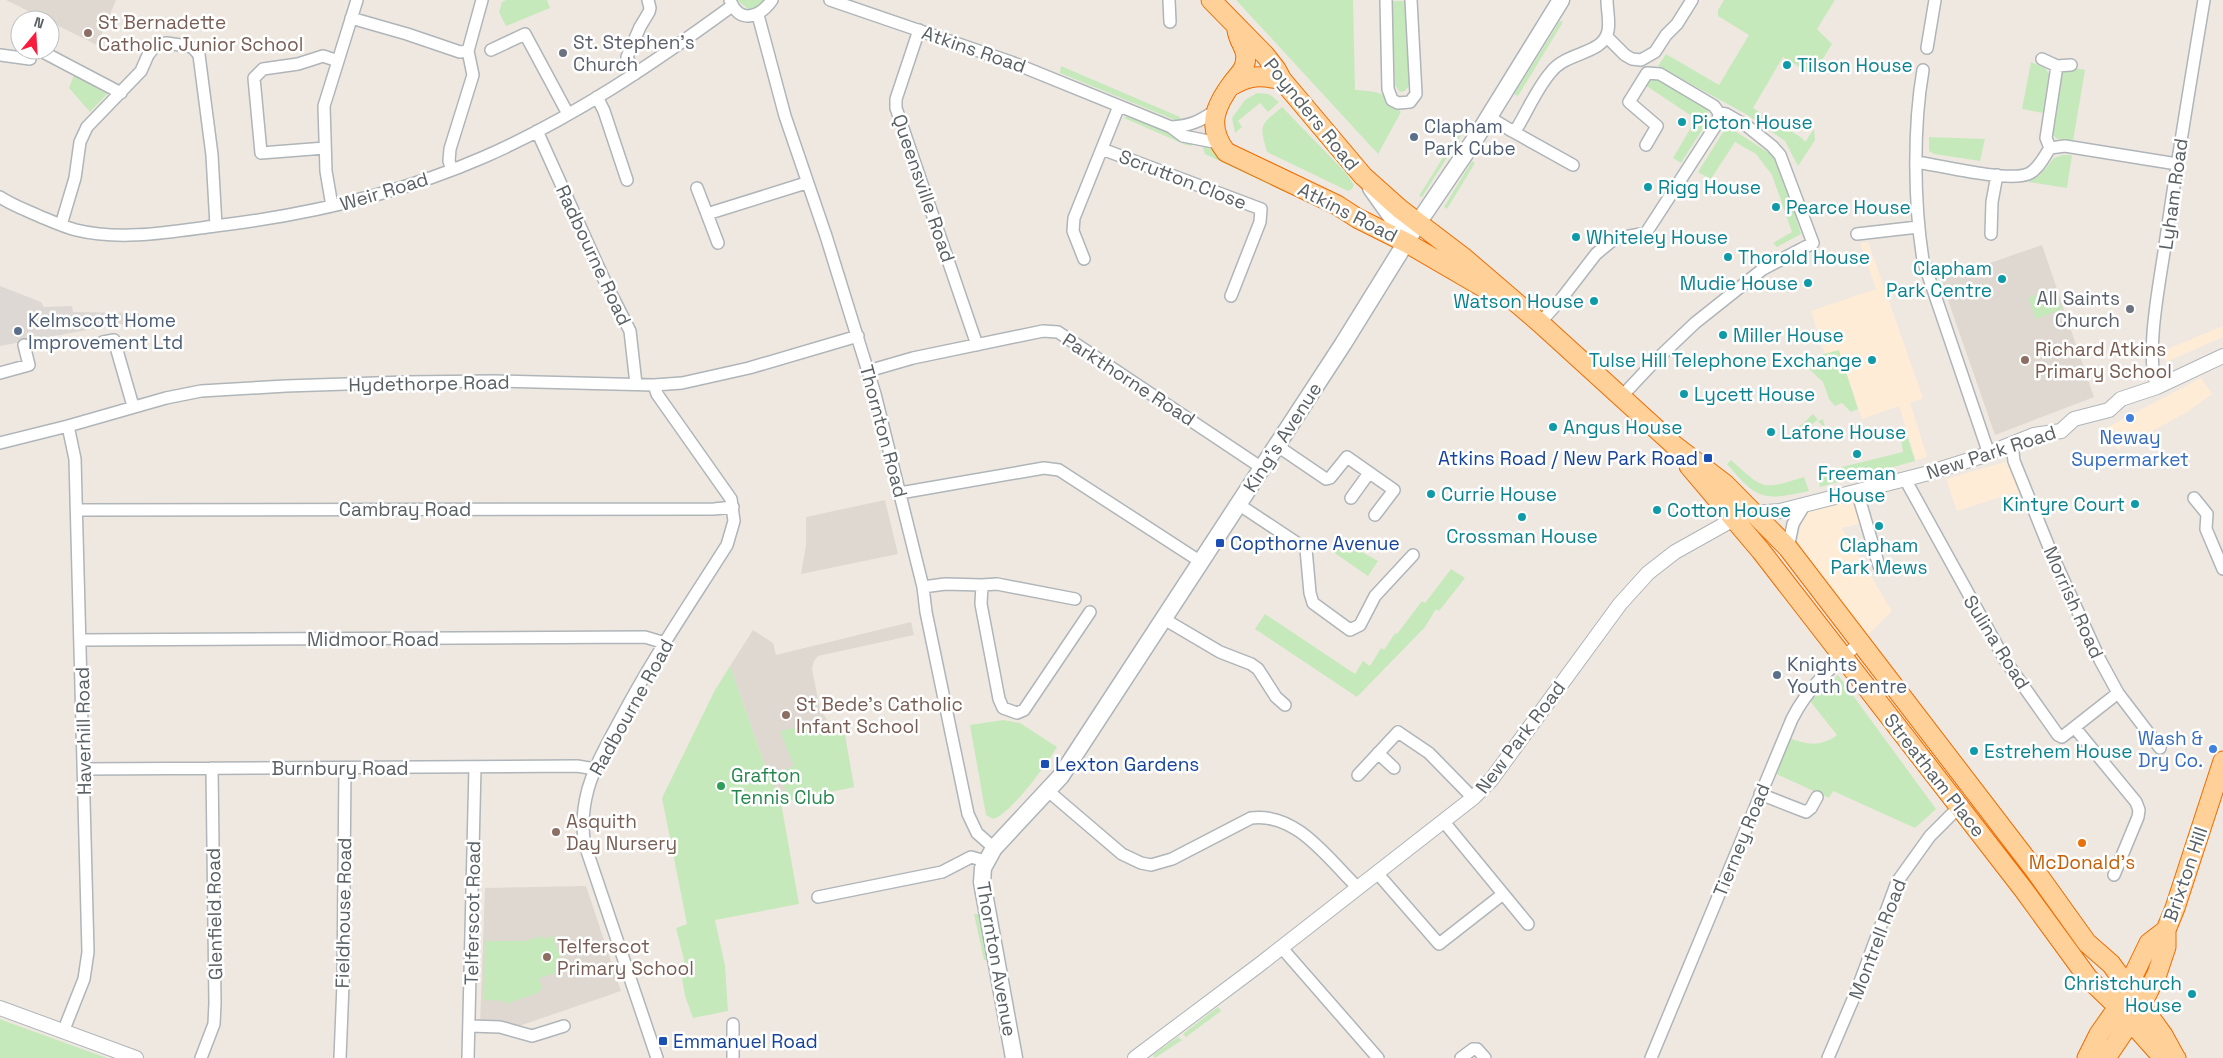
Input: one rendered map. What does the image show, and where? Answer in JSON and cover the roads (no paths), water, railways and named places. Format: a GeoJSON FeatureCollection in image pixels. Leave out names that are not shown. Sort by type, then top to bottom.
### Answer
{"type":"FeatureCollection","features":[{"type":"Feature","properties":{"kind":"highway","name":"Poynders Road"},"geometry":{"type":"LineString","coordinates":[[1211,0],[1236,28],[1265,55],[1282,80],[1363,176],[1418,223]]}},
{"type":"Feature","properties":{"kind":"highway"},"geometry":{"type":"LineString","coordinates":[[1219,143],[1214,123],[1216,110],[1244,67],[1246,54],[1246,49],[1237,34],[1236,28]]}},
{"type":"Feature","properties":{"kind":"highway"},"geometry":{"type":"LineString","coordinates":[[1230,87],[1245,78],[1263,76],[1282,80]]}},
{"type":"Feature","properties":{"kind":"highway","name":"Atkins Road"},"geometry":{"type":"LineString","coordinates":[[1219,143],[1226,152],[1320,195],[1522,309]]}},
{"type":"Feature","properties":{"kind":"highway","name":"Atkins Road"},"geometry":{"type":"LineString","coordinates":[[1418,223],[1463,257],[1540,323],[1674,445],[1725,484],[1745,513]]}},
{"type":"Feature","properties":{"kind":"highway","name":"Streatham Place"},"geometry":{"type":"LineString","coordinates":[[1745,513],[1788,548],[2034,869],[2086,943],[2106,959],[2128,988]]}},
{"type":"Feature","properties":{"kind":"highway","name":"Streatham Place"},"geometry":{"type":"LineString","coordinates":[[1745,513],[1843,657],[2023,889],[2088,978],[2130,1011]]}},
{"type":"Feature","properties":{"kind":"highway","name":"Brixton Hill"},"geometry":{"type":"LineString","coordinates":[[2130,1011],[2162,962],[2166,947],[2166,930],[2223,761]]}},
{"type":"Feature","properties":{"kind":"highway","name":"Brixton Hill"},"geometry":{"type":"LineString","coordinates":[[2130,1011],[2128,988],[2149,944],[2166,930]]}},
{"type":"Feature","properties":{"kind":"highway"},"geometry":{"type":"LineString","coordinates":[[2086,943],[2097,966],[2130,1011],[2163,1035],[2175,1058]]}},
{"type":"Feature","properties":{"kind":"highway"},"geometry":{"type":"LineString","coordinates":[[2087,1058],[2099,1034],[2130,1011]]}},
{"type":"Feature","properties":{"kind":"highway"},"geometry":{"type":"LineString","coordinates":[[2106,1058],[2130,1011]]}},
{"type":"Feature","properties":{"kind":"main road","name":"King's Avenue"},"geometry":{"type":"LineString","coordinates":[[989,854],[1048,790],[1072,760],[1407,243],[1418,223],[1489,117],[1561,0]]}},
{"type":"Feature","properties":{"kind":"main road"},"geometry":{"type":"LineString","coordinates":[[1363,176],[1400,228],[1407,243]]}},
{"type":"Feature","properties":{"kind":"main road","name":"Thornton Avenue"},"geometry":{"type":"LineString","coordinates":[[989,854],[982,882],[1014,1058]]}},
{"type":"Feature","properties":{"kind":"street"},"geometry":{"type":"LineString","coordinates":[[332,206],[325,148],[324,106],[357,0]]}},
{"type":"Feature","properties":{"kind":"street"},"geometry":{"type":"LineString","coordinates":[[452,170],[449,161],[450,149],[474,70],[468,51],[482,0]]}},
{"type":"Feature","properties":{"kind":"street"},"geometry":{"type":"LineString","coordinates":[[636,74],[627,57],[629,49],[649,12],[648,0]]}},
{"type":"Feature","properties":{"kind":"street"},"geometry":{"type":"LineString","coordinates":[[731,3],[743,15],[758,15],[772,0]]}},
{"type":"Feature","properties":{"kind":"street","name":"Atkins Road"},"geometry":{"type":"LineString","coordinates":[[830,0],[1040,72],[1171,127],[1183,136],[1219,143]]}},
{"type":"Feature","properties":{"kind":"street"},"geometry":{"type":"LineString","coordinates":[[1169,0],[1170,22]]}},
{"type":"Feature","properties":{"kind":"street"},"geometry":{"type":"LineString","coordinates":[[1386,0],[1388,90],[1392,100],[1404,103],[1410,102],[1416,94],[1411,0]]}},
{"type":"Feature","properties":{"kind":"street"},"geometry":{"type":"LineString","coordinates":[[1512,131],[1516,128],[1551,72],[1564,59],[1601,44],[1606,37],[1609,27],[1607,0]]}},
{"type":"Feature","properties":{"kind":"street"},"geometry":{"type":"LineString","coordinates":[[1606,37],[1625,55],[1632,59],[1641,60],[1655,52],[1692,0]]}},
{"type":"Feature","properties":{"kind":"street"},"geometry":{"type":"LineString","coordinates":[[1927,48],[1935,0]]}},
{"type":"Feature","properties":{"kind":"street","name":"Lyham Road"},"geometry":{"type":"LineString","coordinates":[[2157,387],[2151,356],[2177,164],[2204,0]]}},
{"type":"Feature","properties":{"kind":"street","name":"Weir Road"},"geometry":{"type":"LineString","coordinates":[[0,197],[75,230],[107,235],[155,233],[250,223],[332,206],[399,188],[452,170],[537,131],[636,74],[731,3]]}},
{"type":"Feature","properties":{"kind":"street","name":"Thornton Road"},"geometry":{"type":"LineString","coordinates":[[758,15],[777,88],[806,183],[826,236],[868,371],[923,587],[926,612],[968,814],[989,854]]}},
{"type":"Feature","properties":{"kind":"street"},"geometry":{"type":"LineString","coordinates":[[351,18],[460,52],[468,51]]}},
{"type":"Feature","properties":{"kind":"street","name":"Queensville Road"},"geometry":{"type":"LineString","coordinates":[[919,30],[896,99],[896,108],[977,345]]}},
{"type":"Feature","properties":{"kind":"street"},"geometry":{"type":"LineString","coordinates":[[491,50],[525,34],[568,114]]}},
{"type":"Feature","properties":{"kind":"street"},"geometry":{"type":"LineString","coordinates":[[61,225],[75,178],[83,132],[142,71],[148,55],[155,46],[166,43],[188,46],[196,51],[201,64],[207,110],[216,226]]}},
{"type":"Feature","properties":{"kind":"street"},"geometry":{"type":"LineString","coordinates":[[325,148],[261,153],[254,78],[263,69],[298,64],[323,56],[338,61]]}},
{"type":"Feature","properties":{"kind":"street"},"geometry":{"type":"LineString","coordinates":[[2042,59],[2057,66],[2071,65]]}},
{"type":"Feature","properties":{"kind":"street"},"geometry":{"type":"LineString","coordinates":[[58,60],[121,93]]}},
{"type":"Feature","properties":{"kind":"street"},"geometry":{"type":"LineString","coordinates":[[2050,148],[2046,138],[2057,66]]}},
{"type":"Feature","properties":{"kind":"street"},"geometry":{"type":"LineString","coordinates":[[1923,70],[1920,91],[1917,162],[1918,227],[1923,260],[1989,454]]}},
{"type":"Feature","properties":{"kind":"street"},"geometry":{"type":"LineString","coordinates":[[1540,323],[1596,254],[1614,239],[1646,233],[1718,122],[1719,113],[1714,106],[1660,74],[1647,73],[1629,102],[1657,126],[1646,145]]}},
{"type":"Feature","properties":{"kind":"street"},"geometry":{"type":"LineString","coordinates":[[597,97],[604,111],[627,180]]}},
{"type":"Feature","properties":{"kind":"street","name":"Scrutton Close"},"geometry":{"type":"LineString","coordinates":[[1084,259],[1073,224],[1119,106]]}},
{"type":"Feature","properties":{"kind":"street"},"geometry":{"type":"LineString","coordinates":[[1171,127],[1196,123],[1216,110]]}},
{"type":"Feature","properties":{"kind":"street"},"geometry":{"type":"LineString","coordinates":[[1622,396],[1653,363],[1703,317],[1763,269],[1813,244],[1780,155],[1747,126],[1726,114],[1719,113]]}},
{"type":"Feature","properties":{"kind":"street"},"geometry":{"type":"LineString","coordinates":[[1489,117],[1573,165]]}},
{"type":"Feature","properties":{"kind":"street","name":"Radbourne Road"},"geometry":{"type":"LineString","coordinates":[[537,131],[610,294],[630,331],[636,384]]}},
{"type":"Feature","properties":{"kind":"street"},"geometry":{"type":"LineString","coordinates":[[1917,162],[1997,175],[2015,176],[2028,174],[2036,169],[2050,148],[2066,146],[2177,164]]}},
{"type":"Feature","properties":{"kind":"street","name":"Scrutton Close"},"geometry":{"type":"LineString","coordinates":[[1102,149],[1261,209],[1260,222],[1231,296]]}},
{"type":"Feature","properties":{"kind":"street"},"geometry":{"type":"LineString","coordinates":[[1992,234],[1992,202],[1997,175]]}},
{"type":"Feature","properties":{"kind":"street"},"geometry":{"type":"LineString","coordinates":[[707,214],[806,183]]}},
{"type":"Feature","properties":{"kind":"street"},"geometry":{"type":"LineString","coordinates":[[697,188],[718,243]]}},
{"type":"Feature","properties":{"kind":"street"},"geometry":{"type":"LineString","coordinates":[[1857,234],[1918,227]]}},
{"type":"Feature","properties":{"kind":"street","name":"Parkthorne Road"},"geometry":{"type":"LineString","coordinates":[[868,371],[913,358],[1043,331],[1058,332],[1262,468]]}},
{"type":"Feature","properties":{"kind":"street","name":"Hydethorpe Road"},"geometry":{"type":"LineString","coordinates":[[0,443],[68,426],[133,406],[201,391],[286,386],[494,381],[654,385],[682,383],[721,376],[858,336]]}},
{"type":"Feature","properties":{"kind":"street"},"geometry":{"type":"LineString","coordinates":[[103,342],[114,340],[133,406]]}},
{"type":"Feature","properties":{"kind":"street"},"geometry":{"type":"LineString","coordinates":[[0,373],[29,365],[24,345]]}},
{"type":"Feature","properties":{"kind":"street","name":"New Park Road"},"geometry":{"type":"LineString","coordinates":[[1135,1058],[1378,874],[1473,798],[1491,780],[1620,604],[1648,573],[1675,552],[1745,513],[1770,513],[1905,479],[1989,454],[2043,433],[2061,431],[2074,419],[2109,410],[2121,399],[2157,387],[2223,356]]}},
{"type":"Feature","properties":{"kind":"street","name":"Radbourne Road"},"geometry":{"type":"LineString","coordinates":[[654,385],[657,394],[727,491],[733,507],[733,529],[727,544],[623,713],[595,769],[588,789],[584,810],[583,833],[585,845],[657,1058]]}},
{"type":"Feature","properties":{"kind":"street","name":"Haverhill Road"},"geometry":{"type":"LineString","coordinates":[[63,1032],[84,979],[88,960],[77,510],[75,459],[68,426]]}},
{"type":"Feature","properties":{"kind":"street","name":"Morrish Road"},"geometry":{"type":"LineString","coordinates":[[2012,444],[2014,461],[2053,557],[2100,660],[2118,693],[2160,748]]}},
{"type":"Feature","properties":{"kind":"street"},"geometry":{"type":"LineString","coordinates":[[1276,445],[1326,479],[1330,478],[1346,458],[1394,490],[1375,515]]}},
{"type":"Feature","properties":{"kind":"street"},"geometry":{"type":"LineString","coordinates":[[900,493],[1052,468],[1066,473],[1201,562]]}},
{"type":"Feature","properties":{"kind":"street"},"geometry":{"type":"LineString","coordinates":[[1351,498],[1369,473]]}},
{"type":"Feature","properties":{"kind":"street","name":"Sulina Road"},"geometry":{"type":"LineString","coordinates":[[1905,479],[2005,660],[2058,735],[2062,737],[2075,728]]}},
{"type":"Feature","properties":{"kind":"street"},"geometry":{"type":"LineString","coordinates":[[1857,491],[1879,566]]}},
{"type":"Feature","properties":{"kind":"street"},"geometry":{"type":"LineString","coordinates":[[2194,498],[2207,514],[2206,529],[2223,568]]}},
{"type":"Feature","properties":{"kind":"street"},"geometry":{"type":"LineString","coordinates":[[1238,504],[1306,549],[1310,593],[1314,603],[1350,630],[1360,625],[1375,596],[1413,555]]}},
{"type":"Feature","properties":{"kind":"street"},"geometry":{"type":"LineString","coordinates":[[1788,548],[1793,524],[1805,504]]}},
{"type":"Feature","properties":{"kind":"street","name":"Cambray Road"},"geometry":{"type":"LineString","coordinates":[[77,510],[704,509],[733,507]]}},
{"type":"Feature","properties":{"kind":"street"},"geometry":{"type":"LineString","coordinates":[[923,587],[945,584],[997,584],[1075,599]]}},
{"type":"Feature","properties":{"kind":"street"},"geometry":{"type":"LineString","coordinates":[[982,585],[981,604],[999,699],[1003,708],[1011,712],[1024,710],[1090,612]]}},
{"type":"Feature","properties":{"kind":"street"},"geometry":{"type":"LineString","coordinates":[[1164,619],[1220,652],[1251,664],[1258,669],[1276,697],[1285,705]]}},
{"type":"Feature","properties":{"kind":"street","name":"Midmoor Road"},"geometry":{"type":"LineString","coordinates":[[81,640],[645,637],[665,643]]}},
{"type":"Feature","properties":{"kind":"street","name":"Tierney Road"},"geometry":{"type":"LineString","coordinates":[[1651,1058],[1788,727],[1801,703],[1815,684],[1861,642]]}},
{"type":"Feature","properties":{"kind":"street"},"geometry":{"type":"LineString","coordinates":[[2114,875],[2138,817],[2139,810],[2136,802],[2075,728],[2118,693]]}},
{"type":"Feature","properties":{"kind":"street"},"geometry":{"type":"LineString","coordinates":[[1358,775],[1394,734],[1401,733],[1429,753],[1473,798]]}},
{"type":"Feature","properties":{"kind":"street"},"geometry":{"type":"LineString","coordinates":[[1378,753],[1394,768]]}},
{"type":"Feature","properties":{"kind":"street","name":"Burnbury Road"},"geometry":{"type":"LineString","coordinates":[[84,769],[578,766],[595,769]]}},
{"type":"Feature","properties":{"kind":"street","name":"Telferscot Road"},"geometry":{"type":"LineString","coordinates":[[468,1058],[475,767]]}},
{"type":"Feature","properties":{"kind":"street","name":"Glenfield Road"},"geometry":{"type":"LineString","coordinates":[[201,1058],[214,1024],[215,1003],[212,768]]}},
{"type":"Feature","properties":{"kind":"street","name":"Fieldhouse Road"},"geometry":{"type":"LineString","coordinates":[[340,1058],[343,984],[345,768]]}},
{"type":"Feature","properties":{"kind":"street"},"geometry":{"type":"LineString","coordinates":[[1048,790],[1122,854],[1141,864],[1151,865],[1172,860],[1251,818],[1263,816],[1275,818],[1296,828],[1358,888]]}},
{"type":"Feature","properties":{"kind":"street"},"geometry":{"type":"LineString","coordinates":[[1760,794],[1806,812],[1811,808],[1817,797]]}},
{"type":"Feature","properties":{"kind":"street","name":"Montrell Road"},"geometry":{"type":"LineString","coordinates":[[1828,1058],[1856,995],[1897,882],[1930,836],[1959,806]]}},
{"type":"Feature","properties":{"kind":"street"},"geometry":{"type":"LineString","coordinates":[[1444,822],[1528,924]]}},
{"type":"Feature","properties":{"kind":"street"},"geometry":{"type":"LineString","coordinates":[[818,897],[942,872],[972,857],[989,854]]}},
{"type":"Feature","properties":{"kind":"street"},"geometry":{"type":"LineString","coordinates":[[1378,874],[1439,944],[1503,894]]}},
{"type":"Feature","properties":{"kind":"street"},"geometry":{"type":"LineString","coordinates":[[1281,946],[1378,1058]]}},
{"type":"Feature","properties":{"kind":"street"},"geometry":{"type":"LineString","coordinates":[[0,1008],[136,1058]]}},
{"type":"Feature","properties":{"kind":"street"},"geometry":{"type":"LineString","coordinates":[[733,1024],[733,1058]]}},
{"type":"Feature","properties":{"kind":"street"},"geometry":{"type":"LineString","coordinates":[[470,1026],[500,1027],[532,1036],[564,1026]]}},
{"type":"Feature","properties":{"kind":"street"},"geometry":{"type":"LineString","coordinates":[[1462,1058],[1477,1048],[1485,1058]]}},
{"type":"Feature","properties":{"kind":"place","name":"St Bernadette Catholic Junior School"},"geometry":{"type":"Point","coordinates":[88,33]}},
{"type":"Feature","properties":{"kind":"place","name":"St. Stephen's Church"},"geometry":{"type":"Point","coordinates":[563,53]}},
{"type":"Feature","properties":{"kind":"place","name":"Tilson House"},"geometry":{"type":"Point","coordinates":[1787,65]}},
{"type":"Feature","properties":{"kind":"place","name":"Picton House"},"geometry":{"type":"Point","coordinates":[1682,122]}},
{"type":"Feature","properties":{"kind":"place","name":"Clapham Park Cube"},"geometry":{"type":"Point","coordinates":[1414,137]}},
{"type":"Feature","properties":{"kind":"place","name":"Rigg House"},"geometry":{"type":"Point","coordinates":[1648,187]}},
{"type":"Feature","properties":{"kind":"place","name":"Pearce House"},"geometry":{"type":"Point","coordinates":[1776,207]}},
{"type":"Feature","properties":{"kind":"place","name":"Whiteley House"},"geometry":{"type":"Point","coordinates":[1576,237]}},
{"type":"Feature","properties":{"kind":"place","name":"Thorold House"},"geometry":{"type":"Point","coordinates":[1728,257]}},
{"type":"Feature","properties":{"kind":"place","name":"Clapham Park Centre"},"geometry":{"type":"Point","coordinates":[2002,279]}},
{"type":"Feature","properties":{"kind":"place","name":"Mudie House"},"geometry":{"type":"Point","coordinates":[1808,283]}},
{"type":"Feature","properties":{"kind":"place","name":"Watson House"},"geometry":{"type":"Point","coordinates":[1594,301]}},
{"type":"Feature","properties":{"kind":"place","name":"All Saints Church"},"geometry":{"type":"Point","coordinates":[2130,309]}},
{"type":"Feature","properties":{"kind":"place","name":"Kelmscott Home Improvement Ltd"},"geometry":{"type":"Point","coordinates":[18,331]}},
{"type":"Feature","properties":{"kind":"place","name":"Miller House"},"geometry":{"type":"Point","coordinates":[1723,335]}},
{"type":"Feature","properties":{"kind":"place","name":"Tulse Hill Telephone Exchange"},"geometry":{"type":"Point","coordinates":[1872,360]}},
{"type":"Feature","properties":{"kind":"place","name":"Richard Atkins Primary School"},"geometry":{"type":"Point","coordinates":[2025,360]}},
{"type":"Feature","properties":{"kind":"place","name":"Lycett House"},"geometry":{"type":"Point","coordinates":[1684,394]}},
{"type":"Feature","properties":{"kind":"place","name":"Neway Supermarket"},"geometry":{"type":"Point","coordinates":[2130,418]}},
{"type":"Feature","properties":{"kind":"place","name":"Angus House"},"geometry":{"type":"Point","coordinates":[1553,427]}},
{"type":"Feature","properties":{"kind":"place","name":"Lafone House"},"geometry":{"type":"Point","coordinates":[1771,432]}},
{"type":"Feature","properties":{"kind":"place","name":"Freeman House"},"geometry":{"type":"Point","coordinates":[1857,454]}},
{"type":"Feature","properties":{"kind":"place","name":"Atkins Road / New Park Road"},"geometry":{"type":"Point","coordinates":[1708,458]}},
{"type":"Feature","properties":{"kind":"place","name":"Currie House"},"geometry":{"type":"Point","coordinates":[1431,494]}},
{"type":"Feature","properties":{"kind":"place","name":"Kintyre Court"},"geometry":{"type":"Point","coordinates":[2135,504]}},
{"type":"Feature","properties":{"kind":"place","name":"Cotton House"},"geometry":{"type":"Point","coordinates":[1657,510]}},
{"type":"Feature","properties":{"kind":"place","name":"Crossman House"},"geometry":{"type":"Point","coordinates":[1522,517]}},
{"type":"Feature","properties":{"kind":"place","name":"Clapham Park Mews"},"geometry":{"type":"Point","coordinates":[1879,526]}},
{"type":"Feature","properties":{"kind":"place","name":"Copthorne Avenue"},"geometry":{"type":"Point","coordinates":[1220,543]}},
{"type":"Feature","properties":{"kind":"place","name":"Knights Youth Centre"},"geometry":{"type":"Point","coordinates":[1777,675]}},
{"type":"Feature","properties":{"kind":"place","name":"St Bede's Catholic Infant School"},"geometry":{"type":"Point","coordinates":[786,715]}},
{"type":"Feature","properties":{"kind":"place","name":"Wash & Dry Co."},"geometry":{"type":"Point","coordinates":[2213,749]}},
{"type":"Feature","properties":{"kind":"place","name":"Estrehem House"},"geometry":{"type":"Point","coordinates":[1974,751]}},
{"type":"Feature","properties":{"kind":"place","name":"Lexton Gardens"},"geometry":{"type":"Point","coordinates":[1045,764]}},
{"type":"Feature","properties":{"kind":"place","name":"Grafton Tennis Club"},"geometry":{"type":"Point","coordinates":[721,786]}},
{"type":"Feature","properties":{"kind":"place","name":"Asquith Day Nursery"},"geometry":{"type":"Point","coordinates":[556,832]}},
{"type":"Feature","properties":{"kind":"place","name":"McDonald's"},"geometry":{"type":"Point","coordinates":[2082,843]}},
{"type":"Feature","properties":{"kind":"place","name":"Telferscot Primary School"},"geometry":{"type":"Point","coordinates":[547,957]}},
{"type":"Feature","properties":{"kind":"place","name":"Christchurch House"},"geometry":{"type":"Point","coordinates":[2192,994]}},
{"type":"Feature","properties":{"kind":"place","name":"Emmanuel Road"},"geometry":{"type":"Point","coordinates":[663,1041]}}]}
